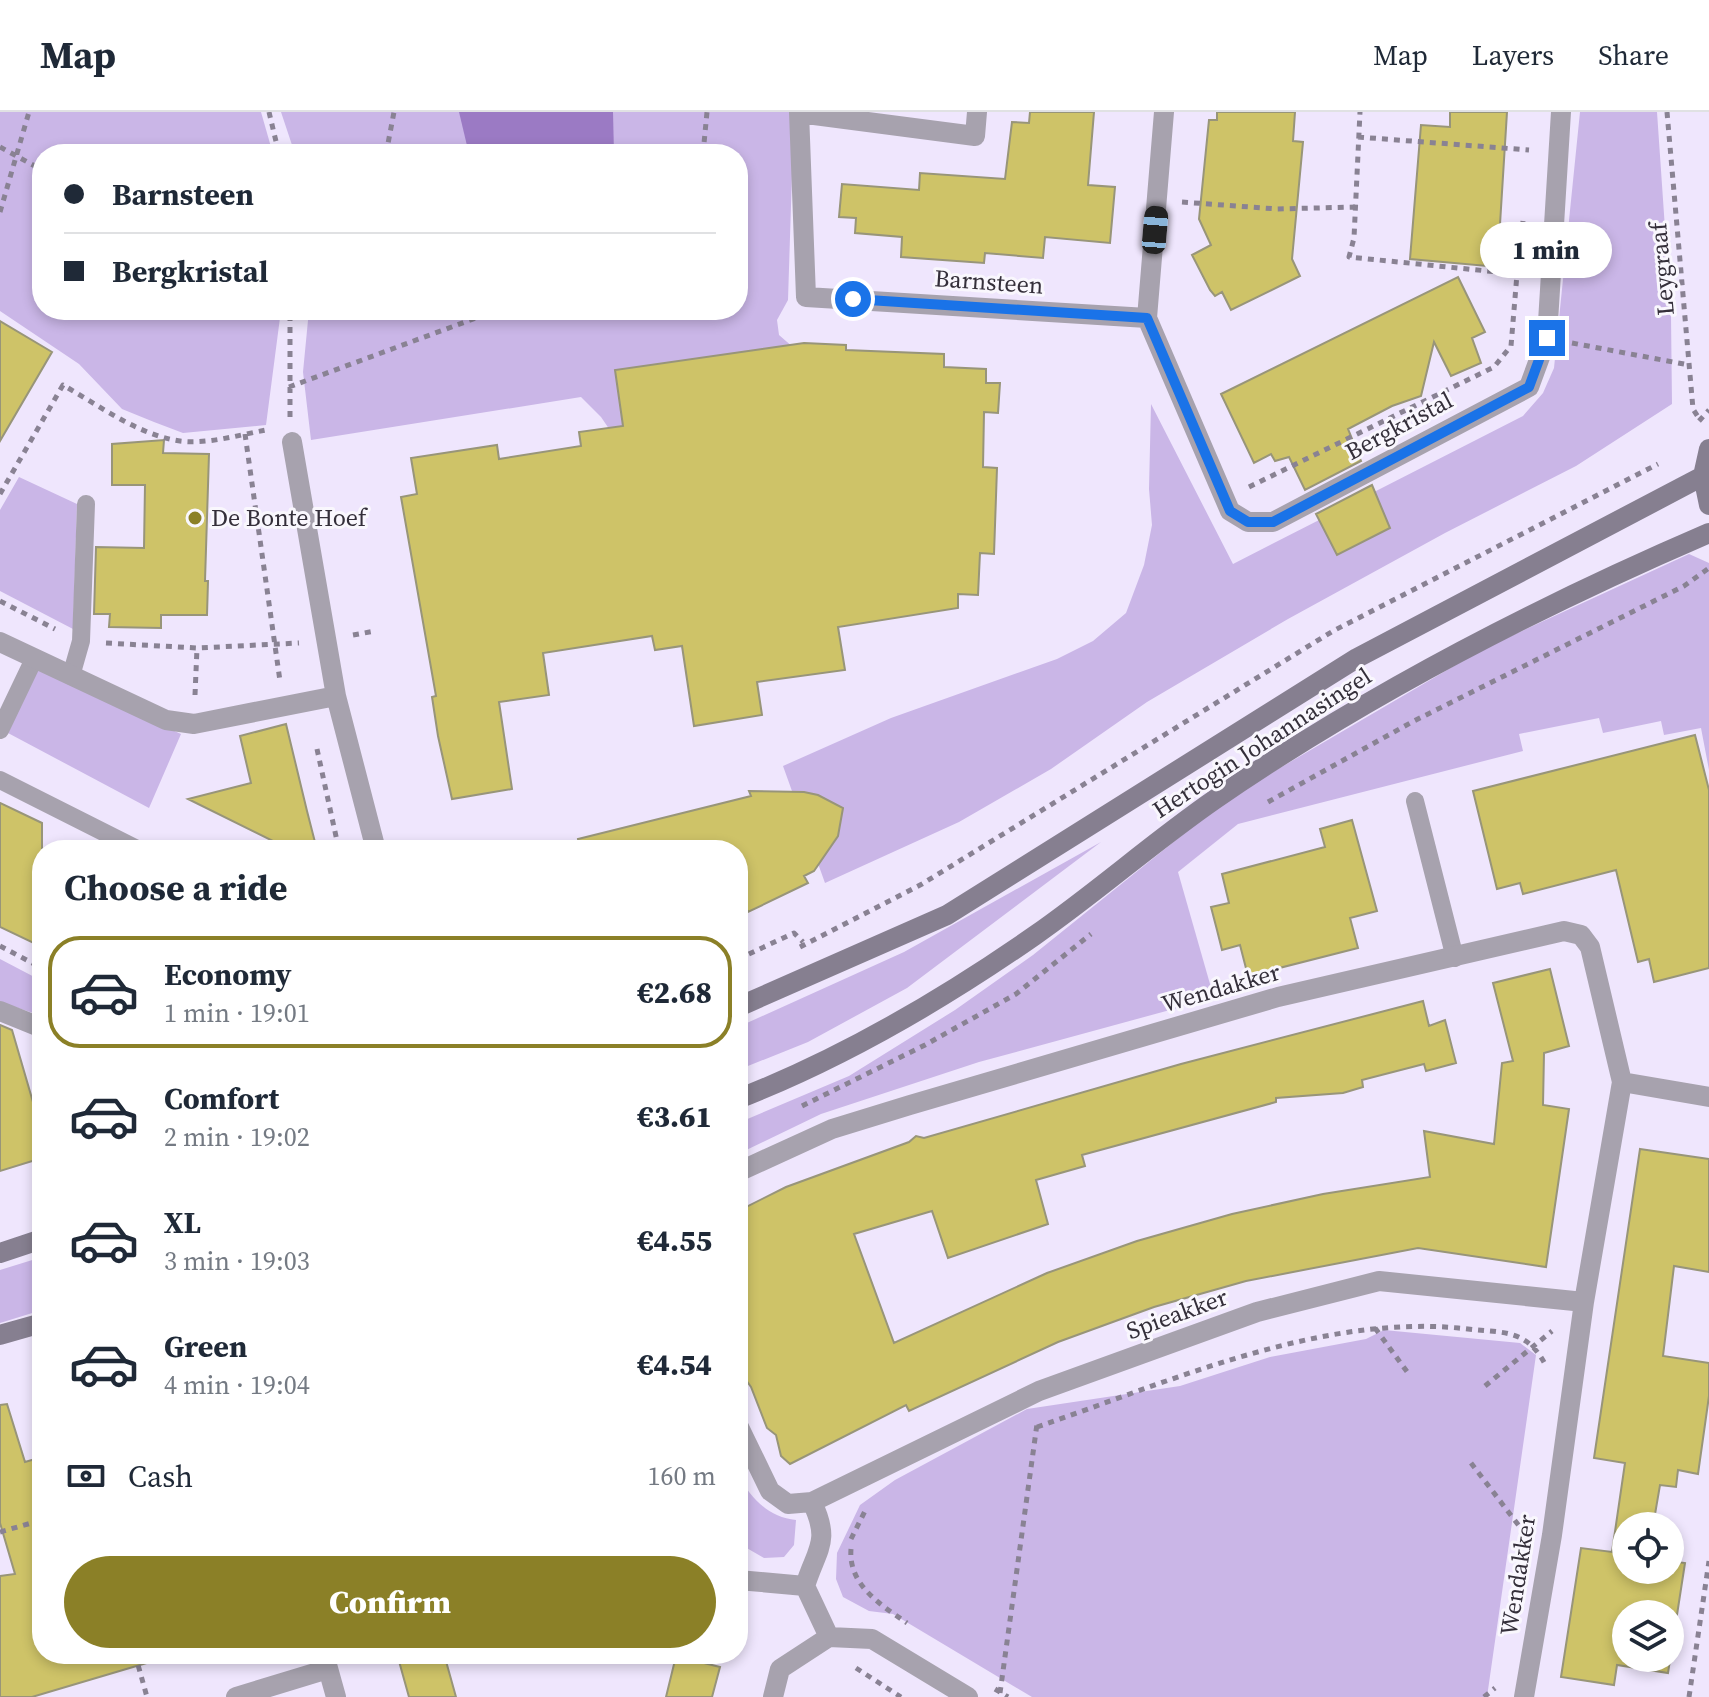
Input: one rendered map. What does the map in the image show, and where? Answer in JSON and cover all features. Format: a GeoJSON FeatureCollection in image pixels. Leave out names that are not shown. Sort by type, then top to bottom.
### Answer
{"type":"FeatureCollection","features":[{"type":"Feature","properties":{"kind":"main road"},"geometry":{"type":"LineString","coordinates":[[1709,449],[1703,476],[1709,505]]}},
{"type":"Feature","properties":{"kind":"main road","name":"Hertogin Johannasingel"},"geometry":{"type":"LineString","coordinates":[[748,1003],[947,915],[1357,658],[1703,476]]}},
{"type":"Feature","properties":{"kind":"main road","name":"Hertogin Johannasingel"},"geometry":{"type":"LineString","coordinates":[[748,1094],[896,1025],[1035,935],[1214,800],[1387,692],[1572,594],[1709,533]]}},
{"type":"Feature","properties":{"kind":"main road"},"geometry":{"type":"LineString","coordinates":[[0,1253],[32,1242]]}},
{"type":"Feature","properties":{"kind":"main road"},"geometry":{"type":"LineString","coordinates":[[0,1335],[32,1326]]}},
{"type":"Feature","properties":{"kind":"street"},"geometry":{"type":"LineString","coordinates":[[799,112],[975,136],[977,112]]}},
{"type":"Feature","properties":{"kind":"street","name":"Barnsteen"},"geometry":{"type":"LineString","coordinates":[[799,112],[806,297],[1147,318]]}},
{"type":"Feature","properties":{"kind":"street"},"geometry":{"type":"LineString","coordinates":[[1164,112],[1147,318],[1225,500]]}},
{"type":"Feature","properties":{"kind":"street","name":"Bergkristal"},"geometry":{"type":"LineString","coordinates":[[1225,500],[1230,511],[1248,522],[1273,522],[1529,387],[1547,338],[1561,112]]}},
{"type":"Feature","properties":{"kind":"street"},"geometry":{"type":"LineString","coordinates":[[291,434],[336,696],[373,840]]}},
{"type":"Feature","properties":{"kind":"street"},"geometry":{"type":"LineString","coordinates":[[0,642],[166,720],[194,724],[336,696]]}},
{"type":"Feature","properties":{"kind":"street","name":"Wendakker"},"geometry":{"type":"LineString","coordinates":[[748,1167],[832,1129],[1278,997],[1564,931],[1581,935],[1590,947],[1622,1082],[1584,1302],[1552,1535],[1524,1697]]}},
{"type":"Feature","properties":{"kind":"street"},"geometry":{"type":"LineString","coordinates":[[0,1011],[32,1024]]}},
{"type":"Feature","properties":{"kind":"street"},"geometry":{"type":"LineString","coordinates":[[1622,1082],[1709,1097]]}},
{"type":"Feature","properties":{"kind":"street","name":"Spieakker"},"geometry":{"type":"LineString","coordinates":[[812,1502],[1039,1391],[1257,1312],[1379,1281],[1584,1302]]}},
{"type":"Feature","properties":{"kind":"street"},"geometry":{"type":"LineString","coordinates":[[748,1446],[770,1491],[788,1504],[812,1502],[824,1526],[820,1549],[805,1586],[829,1637]]}},
{"type":"Feature","properties":{"kind":"street"},"geometry":{"type":"LineString","coordinates":[[748,1581],[805,1586]]}},
{"type":"Feature","properties":{"kind":"street"},"geometry":{"type":"LineString","coordinates":[[773,1697],[780,1669],[829,1637],[872,1639],[968,1697]]}},
{"type":"Feature","properties":{"kind":"street"},"geometry":{"type":"LineString","coordinates":[[236,1697],[321,1664]]}},
{"type":"Feature","properties":{"kind":"street"},"geometry":{"type":"LineString","coordinates":[[327,1664],[336,1697]]}},
{"type":"Feature","properties":{"kind":"lane"},"geometry":{"type":"LineString","coordinates":[[71,676],[81,641],[86,504]]}},
{"type":"Feature","properties":{"kind":"lane"},"geometry":{"type":"LineString","coordinates":[[0,730],[34,659]]}},
{"type":"Feature","properties":{"kind":"lane"},"geometry":{"type":"LineString","coordinates":[[0,780],[119,840]]}},
{"type":"Feature","properties":{"kind":"lane"},"geometry":{"type":"LineString","coordinates":[[1415,801],[1455,958]]}},
{"type":"Feature","properties":{"kind":"path"},"geometry":{"type":"LineString","coordinates":[[0,212],[29,112]]}},
{"type":"Feature","properties":{"kind":"path"},"geometry":{"type":"LineString","coordinates":[[269,112],[277,144]]}},
{"type":"Feature","properties":{"kind":"path"},"geometry":{"type":"LineString","coordinates":[[388,144],[394,112]]}},
{"type":"Feature","properties":{"kind":"path"},"geometry":{"type":"LineString","coordinates":[[704,144],[707,112]]}},
{"type":"Feature","properties":{"kind":"path"},"geometry":{"type":"LineString","coordinates":[[1225,500],[1494,367],[1511,346],[1517,274],[1349,257],[1360,112]]}},
{"type":"Feature","properties":{"kind":"path","name":"Leygraaf"},"geometry":{"type":"LineString","coordinates":[[1667,112],[1693,409],[1700,420],[1709,410]]}},
{"type":"Feature","properties":{"kind":"path"},"geometry":{"type":"LineString","coordinates":[[1358,137],[1529,150]]}},
{"type":"Feature","properties":{"kind":"path"},"geometry":{"type":"LineString","coordinates":[[0,147],[32,165]]}},
{"type":"Feature","properties":{"kind":"path"},"geometry":{"type":"LineString","coordinates":[[1157,201],[1277,209],[1355,207]]}},
{"type":"Feature","properties":{"kind":"path"},"geometry":{"type":"LineString","coordinates":[[0,494],[63,385],[144,430],[175,441],[245,434],[291,434],[290,320]]}},
{"type":"Feature","properties":{"kind":"path"},"geometry":{"type":"LineString","coordinates":[[289,387],[464,320]]}},
{"type":"Feature","properties":{"kind":"path"},"geometry":{"type":"LineString","coordinates":[[1547,338],[1689,365]]}},
{"type":"Feature","properties":{"kind":"path"},"geometry":{"type":"LineString","coordinates":[[245,434],[283,706]]}},
{"type":"Feature","properties":{"kind":"path"},"geometry":{"type":"LineString","coordinates":[[793,954],[803,942],[922,884],[1333,631],[1672,458]]}},
{"type":"Feature","properties":{"kind":"path"},"geometry":{"type":"LineString","coordinates":[[1264,804],[1426,714],[1684,586],[1709,568]]}},
{"type":"Feature","properties":{"kind":"path"},"geometry":{"type":"LineString","coordinates":[[0,601],[81,641],[197,648],[275,646],[375,631]]}},
{"type":"Feature","properties":{"kind":"path"},"geometry":{"type":"LineString","coordinates":[[194,724],[197,648]]}},
{"type":"Feature","properties":{"kind":"path"},"geometry":{"type":"LineString","coordinates":[[307,701],[337,840]]}},
{"type":"Feature","properties":{"kind":"path"},"geometry":{"type":"LineString","coordinates":[[790,1111],[842,1088],[1016,994],[1102,925]]}},
{"type":"Feature","properties":{"kind":"path"},"geometry":{"type":"LineString","coordinates":[[748,954],[794,933],[803,942]]}},
{"type":"Feature","properties":{"kind":"path"},"geometry":{"type":"LineString","coordinates":[[0,946],[32,963]]}},
{"type":"Feature","properties":{"kind":"path"},"geometry":{"type":"LineString","coordinates":[[1022,1434],[1242,1357],[1374,1327],[1423,1324],[1518,1334],[1534,1346],[1545,1364],[1545,1378]]}},
{"type":"Feature","properties":{"kind":"path"},"geometry":{"type":"LineString","coordinates":[[1374,1327],[1408,1373]]}},
{"type":"Feature","properties":{"kind":"path"},"geometry":{"type":"LineString","coordinates":[[1485,1386],[1534,1346]]}},
{"type":"Feature","properties":{"kind":"path"},"geometry":{"type":"LineString","coordinates":[[1000,1693],[1037,1427],[1039,1391]]}},
{"type":"Feature","properties":{"kind":"path"},"geometry":{"type":"LineString","coordinates":[[1471,1463],[1524,1532]]}},
{"type":"Feature","properties":{"kind":"path"},"geometry":{"type":"LineString","coordinates":[[870,1596],[855,1576],[850,1557],[851,1537],[865,1510],[879,1503]]}},
{"type":"Feature","properties":{"kind":"path"},"geometry":{"type":"LineString","coordinates":[[1521,1547],[1526,1516]]}},
{"type":"Feature","properties":{"kind":"path"},"geometry":{"type":"LineString","coordinates":[[0,1532],[32,1523]]}},
{"type":"Feature","properties":{"kind":"path"},"geometry":{"type":"LineString","coordinates":[[1689,1697],[1709,1561]]}},
{"type":"Feature","properties":{"kind":"path"},"geometry":{"type":"LineString","coordinates":[[138,1664],[147,1697]]}},
{"type":"Feature","properties":{"kind":"path"},"geometry":{"type":"LineString","coordinates":[[1494,1697],[1498,1673]]}},
{"type":"Feature","properties":{"kind":"path"},"geometry":{"type":"LineString","coordinates":[[1484,1697],[1495,1688]]}},
{"type":"Feature","properties":{"kind":"shaded area"},"geometry":{"type":"Polygon","coordinates":[[[0,112],[261,112],[270,144],[32,144],[32,320],[280,320],[266,425],[183,433],[122,409],[79,364],[0,311],[0,112]]]}},
{"type":"Feature","properties":{"kind":"shaded area"},"geometry":{"type":"Polygon","coordinates":[[[281,112],[794,112],[788,300],[777,320],[779,335],[794,348],[618,442],[601,417],[581,397],[311,440],[303,372],[308,320],[748,320],[748,144],[292,144],[281,112]]]}},
{"type":"Feature","properties":{"kind":"shaded area"},"geometry":{"type":"Polygon","coordinates":[[[459,112],[613,112],[614,144],[467,144],[459,112]]]}},
{"type":"Feature","properties":{"kind":"shaded area"},"geometry":{"type":"Polygon","coordinates":[[[1580,112],[1657,112],[1671,316],[1672,404],[1576,466],[1288,619],[1147,702],[1051,769],[959,822],[825,883],[783,766],[891,718],[1057,659],[1093,641],[1126,613],[1144,565],[1152,525],[1149,489],[1151,404],[1233,564],[1523,416],[1543,393],[1554,368],[1580,112]]]}},
{"type":"Feature","properties":{"kind":"shaded area"},"geometry":{"type":"Polygon","coordinates":[[[19,477],[77,504],[73,629],[0,591],[0,510],[19,477]]]}},
{"type":"Feature","properties":{"kind":"shaded area"},"geometry":{"type":"Polygon","coordinates":[[[1689,554],[1709,563],[1709,770],[1701,728],[1664,735],[1661,721],[1603,733],[1599,718],[1519,734],[1523,751],[1238,824],[1178,872],[1214,998],[979,1062],[821,1114],[748,1149],[748,1119],[849,1076],[955,1010],[1033,955],[1227,799],[1483,649],[1689,554]]]}},
{"type":"Feature","properties":{"kind":"shaded area"},"geometry":{"type":"Polygon","coordinates":[[[37,669],[181,734],[149,808],[8,733],[37,669]]]}},
{"type":"Feature","properties":{"kind":"shaded area"},"geometry":{"type":"Polygon","coordinates":[[[1101,842],[907,988],[808,1042],[748,1066],[748,1022],[904,952],[1101,842]]]}},
{"type":"Feature","properties":{"kind":"shaded area"},"geometry":{"type":"Polygon","coordinates":[[[0,959],[32,976],[32,1013],[0,1002],[0,959]]]}},
{"type":"Feature","properties":{"kind":"shaded area"},"geometry":{"type":"Polygon","coordinates":[[[32,1260],[32,1313],[0,1323],[0,1270],[32,1260]]]}},
{"type":"Feature","properties":{"kind":"shaded area"},"geometry":{"type":"Polygon","coordinates":[[[1384,1330],[1520,1343],[1536,1355],[1487,1697],[1032,1697],[893,1614],[869,1611],[843,1597],[836,1579],[837,1553],[860,1505],[895,1480],[1027,1409],[1180,1386],[1270,1357],[1366,1339],[1384,1330]]]}},
{"type":"Feature","properties":{"kind":"shaded area"},"geometry":{"type":"Polygon","coordinates":[[[748,1490],[769,1511],[796,1520],[794,1545],[784,1557],[764,1558],[748,1549],[748,1490]]]}},
{"type":"Feature","properties":{"kind":"building"},"geometry":{"type":"Polygon","coordinates":[[[1030,112],[1094,112],[1088,185],[1115,187],[1110,243],[1045,237],[1043,258],[985,253],[984,263],[901,257],[902,237],[855,233],[856,218],[839,217],[842,184],[919,190],[920,173],[1005,179],[1012,122],[1029,123],[1030,112]]]}},
{"type":"Feature","properties":{"kind":"building"},"geometry":{"type":"Polygon","coordinates":[[[1217,112],[1295,112],[1293,141],[1303,142],[1292,259],[1300,276],[1231,310],[1222,292],[1215,296],[1210,290],[1192,255],[1211,245],[1199,219],[1209,120],[1217,120],[1217,112]]]}},
{"type":"Feature","properties":{"kind":"building"},"geometry":{"type":"Polygon","coordinates":[[[1450,112],[1507,112],[1499,240],[1495,239],[1495,247],[1488,246],[1487,266],[1410,259],[1421,125],[1450,127],[1450,112]]]}},
{"type":"Feature","properties":{"kind":"building"},"geometry":{"type":"Polygon","coordinates":[[[1458,277],[1485,332],[1472,338],[1481,363],[1451,376],[1434,342],[1421,396],[1392,406],[1348,429],[1361,461],[1305,490],[1289,457],[1275,461],[1271,454],[1254,463],[1221,394],[1458,277]]]}},
{"type":"Feature","properties":{"kind":"building"},"geometry":{"type":"Polygon","coordinates":[[[0,321],[52,352],[0,441],[0,321]]]}},
{"type":"Feature","properties":{"kind":"building"},"geometry":{"type":"Polygon","coordinates":[[[804,343],[846,345],[846,350],[944,354],[944,367],[986,369],[986,383],[1000,383],[998,413],[984,412],[983,467],[997,468],[994,554],[980,553],[978,595],[958,594],[958,608],[838,627],[845,670],[757,682],[762,715],[694,726],[682,646],[655,650],[652,636],[543,653],[549,695],[499,702],[512,789],[452,799],[438,736],[432,697],[436,696],[401,497],[417,494],[411,458],[497,445],[499,459],[581,446],[579,432],[623,426],[615,370],[804,343]]]}},
{"type":"Feature","properties":{"kind":"building"},"geometry":{"type":"Polygon","coordinates":[[[164,440],[163,453],[209,454],[205,581],[208,581],[207,615],[161,615],[161,628],[109,627],[110,614],[94,614],[96,547],[144,548],[145,485],[112,485],[112,444],[164,440]]]}},
{"type":"Feature","properties":{"kind":"building"},"geometry":{"type":"Polygon","coordinates":[[[1372,485],[1390,528],[1337,555],[1316,514],[1372,485]]]}},
{"type":"Feature","properties":{"kind":"building"},"geometry":{"type":"Polygon","coordinates":[[[286,724],[315,840],[271,840],[188,799],[251,783],[240,736],[286,724]]]}},
{"type":"Feature","properties":{"kind":"building"},"geometry":{"type":"Polygon","coordinates":[[[1695,735],[1709,790],[1709,968],[1654,982],[1649,959],[1638,962],[1616,870],[1523,894],[1520,883],[1497,889],[1473,791],[1695,735]]]}},
{"type":"Feature","properties":{"kind":"building"},"geometry":{"type":"Polygon","coordinates":[[[749,791],[804,792],[818,795],[843,808],[838,836],[814,871],[804,876],[808,883],[748,912],[748,840],[578,840],[578,839],[751,796],[749,791]]]}},
{"type":"Feature","properties":{"kind":"building"},"geometry":{"type":"Polygon","coordinates":[[[0,803],[42,823],[42,840],[32,840],[32,942],[0,927],[0,803]]]}},
{"type":"Feature","properties":{"kind":"building"},"geometry":{"type":"Polygon","coordinates":[[[1352,820],[1377,911],[1350,918],[1358,948],[1248,976],[1240,945],[1222,950],[1211,907],[1229,903],[1222,874],[1325,847],[1320,829],[1352,820]]]}},
{"type":"Feature","properties":{"kind":"building"},"geometry":{"type":"Polygon","coordinates":[[[1550,969],[1569,1046],[1544,1053],[1543,1105],[1569,1109],[1546,1267],[1418,1248],[1246,1281],[1154,1307],[1058,1342],[909,1411],[906,1405],[790,1464],[781,1456],[776,1435],[767,1428],[748,1383],[748,1206],[786,1187],[909,1142],[916,1136],[924,1138],[1181,1064],[1423,1001],[1429,1026],[1445,1020],[1456,1063],[1426,1071],[1424,1064],[1362,1080],[1363,1087],[1343,1093],[1276,1098],[1276,1102],[1082,1155],[1085,1166],[1036,1180],[1048,1224],[948,1258],[932,1211],[854,1234],[894,1343],[1047,1273],[1137,1241],[1232,1214],[1323,1194],[1430,1177],[1424,1131],[1494,1144],[1502,1063],[1513,1061],[1493,983],[1550,969]]]}},
{"type":"Feature","properties":{"kind":"building"},"geometry":{"type":"Polygon","coordinates":[[[0,1025],[12,1030],[32,1099],[32,1161],[0,1171],[0,1025]]]}},
{"type":"Feature","properties":{"kind":"building"},"geometry":{"type":"Polygon","coordinates":[[[1640,1149],[1709,1159],[1709,1272],[1674,1266],[1663,1356],[1709,1363],[1709,1396],[1698,1474],[1678,1470],[1676,1487],[1660,1485],[1655,1512],[1618,1512],[1625,1463],[1594,1458],[1640,1149]]]}},
{"type":"Feature","properties":{"kind":"building"},"geometry":{"type":"Polygon","coordinates":[[[7,1404],[25,1462],[32,1460],[32,1664],[143,1664],[32,1697],[0,1697],[0,1576],[15,1574],[0,1523],[0,1405],[7,1404]]]}},
{"type":"Feature","properties":{"kind":"building"},"geometry":{"type":"Polygon","coordinates":[[[1581,1548],[1612,1552],[1612,1584],[1682,1584],[1679,1600],[1612,1600],[1614,1685],[1561,1677],[1581,1548]]]}},
{"type":"Feature","properties":{"kind":"building"},"geometry":{"type":"Polygon","coordinates":[[[400,1664],[447,1664],[456,1697],[409,1697],[400,1664]]]}},
{"type":"Feature","properties":{"kind":"building"},"geometry":{"type":"Polygon","coordinates":[[[674,1664],[720,1667],[712,1697],[666,1697],[674,1664]]]}},
{"type":"Feature","properties":{"kind":"place","name":"De Bonte Hoef"},"geometry":{"type":"Point","coordinates":[195,518]}},
{"type":"Feature","properties":{"kind":"route"},"geometry":{"type":"LineString","coordinates":[[853,299],[1147,318],[1230,511],[1248,522],[1273,522],[1529,387],[1541,362],[1547,338]]}}]}
